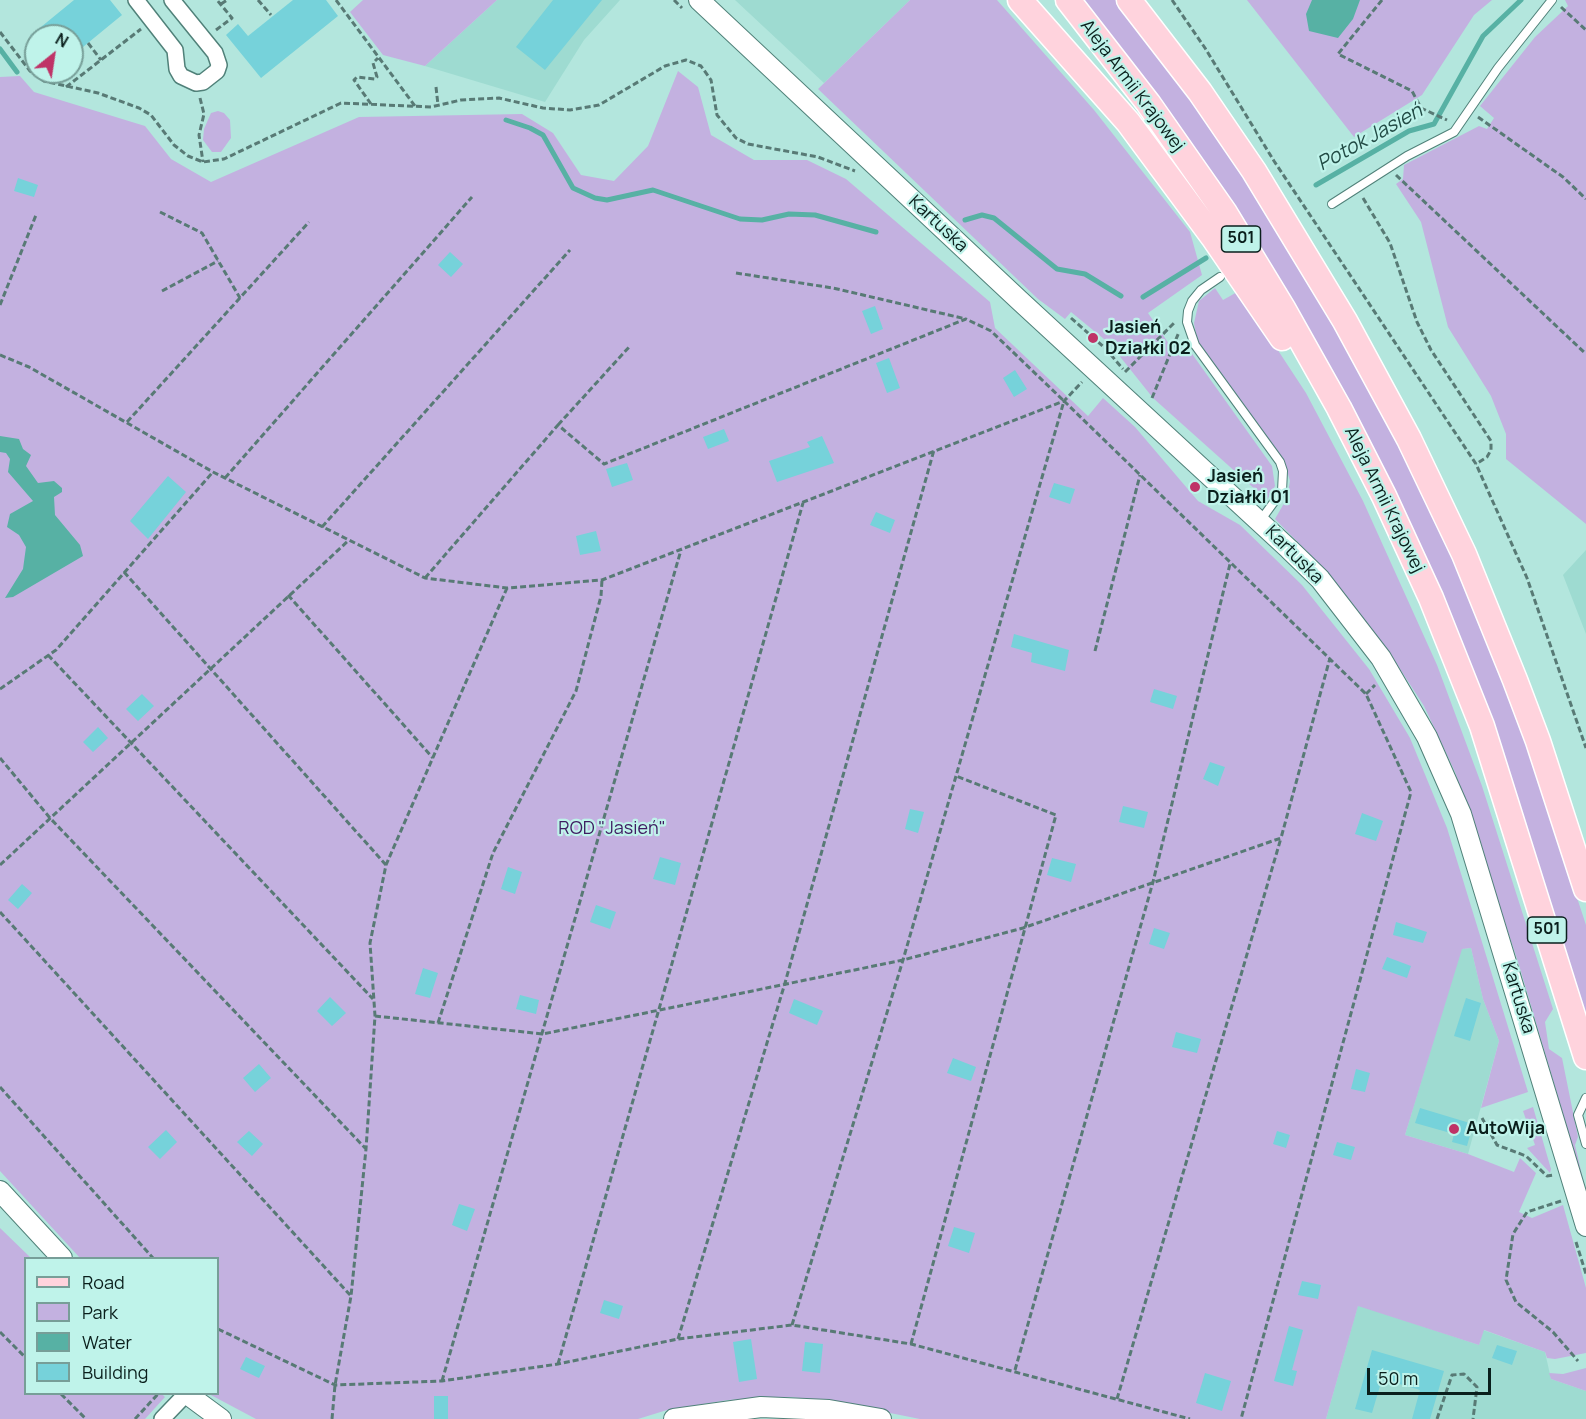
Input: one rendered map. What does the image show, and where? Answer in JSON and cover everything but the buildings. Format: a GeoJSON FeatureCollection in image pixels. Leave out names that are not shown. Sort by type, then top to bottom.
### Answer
{"type":"FeatureCollection","features":[{"type":"Feature","properties":{"kind":"main road"},"geometry":{"type":"LineString","coordinates":[[1020,0],[1128,122],[1213,237],[1265,311],[1384,496]]}},
{"type":"Feature","properties":{"kind":"main road","name":"Aleja Armii Krajowej"},"geometry":{"type":"LineString","coordinates":[[1068,0],[1148,103],[1225,213],[1295,329],[1384,496],[1431,598],[1482,726],[1586,1057]]}},
{"type":"Feature","properties":{"kind":"main road","name":"501"},"geometry":{"type":"LineString","coordinates":[[1129,0],[1226,130],[1345,321],[1404,430],[1447,517],[1538,741],[1586,889]]}},
{"type":"Feature","properties":{"kind":"main road"},"geometry":{"type":"LineString","coordinates":[[1538,741],[1586,831]]}},
{"type":"Feature","properties":{"kind":"street"},"geometry":{"type":"LineString","coordinates":[[136,0],[175,50],[177,69],[181,76],[196,82],[203,82],[217,71],[219,64],[215,53],[172,0]]}},
{"type":"Feature","properties":{"kind":"street","name":"Kartuska"},"geometry":{"type":"LineString","coordinates":[[691,4],[1260,521],[1320,579],[1381,658],[1407,698],[1444,771],[1478,864],[1580,1229]]}},
{"type":"Feature","properties":{"kind":"street"},"geometry":{"type":"LineString","coordinates":[[0,1191],[61,1257]]}},
{"type":"Feature","properties":{"kind":"street"},"geometry":{"type":"LineString","coordinates":[[162,1419],[186,1395]]}},
{"type":"Feature","properties":{"kind":"street"},"geometry":{"type":"LineString","coordinates":[[188,1395],[220,1419]]}},
{"type":"Feature","properties":{"kind":"street"},"geometry":{"type":"LineString","coordinates":[[674,1419],[761,1407],[829,1410],[881,1419]]}},
{"type":"Feature","properties":{"kind":"lane"},"geometry":{"type":"LineString","coordinates":[[1332,204],[1390,166],[1454,132],[1470,112],[1498,68],[1555,2]]}},
{"type":"Feature","properties":{"kind":"lane"},"geometry":{"type":"LineString","coordinates":[[1220,277],[1201,290],[1192,301],[1187,322],[1195,345],[1280,462],[1283,471],[1282,491],[1260,521]]}},
{"type":"Feature","properties":{"kind":"lane"},"geometry":{"type":"LineString","coordinates":[[1586,1098],[1578,1115],[1586,1144]]}},
{"type":"Feature","properties":{"kind":"path"},"geometry":{"type":"LineString","coordinates":[[212,34],[232,18],[217,0]]}},
{"type":"Feature","properties":{"kind":"path"},"geometry":{"type":"LineString","coordinates":[[221,4],[227,0]]}},
{"type":"Feature","properties":{"kind":"path"},"geometry":{"type":"LineString","coordinates":[[258,0],[270,15]]}},
{"type":"Feature","properties":{"kind":"path"},"geometry":{"type":"LineString","coordinates":[[336,0],[415,106]]}},
{"type":"Feature","properties":{"kind":"path"},"geometry":{"type":"LineString","coordinates":[[674,0],[691,4]]}},
{"type":"Feature","properties":{"kind":"path"},"geometry":{"type":"LineString","coordinates":[[1172,0],[1205,48],[1274,161],[1476,464],[1527,578],[1586,748]]}},
{"type":"Feature","properties":{"kind":"path"},"geometry":{"type":"LineString","coordinates":[[1382,0],[1338,54],[1412,90],[1421,108],[1432,111],[1447,120]]}},
{"type":"Feature","properties":{"kind":"path"},"geometry":{"type":"LineString","coordinates":[[1555,2],[1586,30]]}},
{"type":"Feature","properties":{"kind":"path"},"geometry":{"type":"LineString","coordinates":[[66,87],[145,26]]}},
{"type":"Feature","properties":{"kind":"path"},"geometry":{"type":"LineString","coordinates":[[0,32],[30,71],[44,81],[98,93],[139,108],[151,115],[174,145],[188,156],[203,162],[224,159],[341,103],[415,106],[499,98],[543,108],[570,110],[599,105],[665,66],[686,60],[701,66],[711,80],[717,115],[736,138],[748,144],[818,157],[862,174],[853,166]]}},
{"type":"Feature","properties":{"kind":"path"},"geometry":{"type":"LineString","coordinates":[[88,43],[101,60]]}},
{"type":"Feature","properties":{"kind":"path"},"geometry":{"type":"LineString","coordinates":[[371,104],[354,80],[357,77],[375,79],[377,77],[373,63],[378,58]]}},
{"type":"Feature","properties":{"kind":"path"},"geometry":{"type":"LineString","coordinates":[[436,87],[438,105]]}},
{"type":"Feature","properties":{"kind":"path"},"geometry":{"type":"LineString","coordinates":[[200,98],[204,114],[199,135],[203,162]]}},
{"type":"Feature","properties":{"kind":"path"},"geometry":{"type":"LineString","coordinates":[[1470,112],[1563,177],[1586,199]]}},
{"type":"Feature","properties":{"kind":"path"},"geometry":{"type":"LineString","coordinates":[[1390,166],[1400,181],[1586,354]]}},
{"type":"Feature","properties":{"kind":"path"},"geometry":{"type":"LineString","coordinates":[[1358,188],[1390,243],[1417,322],[1431,350],[1491,441],[1491,450],[1487,457],[1476,464]]}},
{"type":"Feature","properties":{"kind":"path"},"geometry":{"type":"LineString","coordinates":[[225,478],[472,197]]}},
{"type":"Feature","properties":{"kind":"path"},"geometry":{"type":"LineString","coordinates":[[160,212],[202,233],[240,298]]}},
{"type":"Feature","properties":{"kind":"path"},"geometry":{"type":"LineString","coordinates":[[0,304],[36,214]]}},
{"type":"Feature","properties":{"kind":"path"},"geometry":{"type":"LineString","coordinates":[[127,422],[309,222]]}},
{"type":"Feature","properties":{"kind":"path"},"geometry":{"type":"LineString","coordinates":[[322,526],[570,250]]}},
{"type":"Feature","properties":{"kind":"path"},"geometry":{"type":"LineString","coordinates":[[162,291],[218,261]]}},
{"type":"Feature","properties":{"kind":"path"},"geometry":{"type":"LineString","coordinates":[[736,273],[833,288],[966,320],[991,332],[1366,694],[1411,792],[1241,1419]]}},
{"type":"Feature","properties":{"kind":"path"},"geometry":{"type":"LineString","coordinates":[[558,425],[604,464],[966,320]]}},
{"type":"Feature","properties":{"kind":"path"},"geometry":{"type":"LineString","coordinates":[[1150,403],[1176,337],[1187,322]]}},
{"type":"Feature","properties":{"kind":"path"},"geometry":{"type":"LineString","coordinates":[[1125,372],[1160,336]]}},
{"type":"Feature","properties":{"kind":"path"},"geometry":{"type":"LineString","coordinates":[[425,578],[630,346]]}},
{"type":"Feature","properties":{"kind":"path"},"geometry":{"type":"LineString","coordinates":[[0,355],[29,367],[213,472],[425,578],[507,588],[602,580],[1069,398]]}},
{"type":"Feature","properties":{"kind":"path"},"geometry":{"type":"LineString","coordinates":[[792,1324],[903,960],[1064,400]]}},
{"type":"Feature","properties":{"kind":"path"},"geometry":{"type":"LineString","coordinates":[[678,1339],[785,983],[934,450]]}},
{"type":"Feature","properties":{"kind":"path"},"geometry":{"type":"LineString","coordinates":[[0,688],[48,655],[213,472]]}},
{"type":"Feature","properties":{"kind":"path"},"geometry":{"type":"LineString","coordinates":[[1095,651],[1140,475]]}},
{"type":"Feature","properties":{"kind":"path"},"geometry":{"type":"LineString","coordinates":[[558,1364],[803,502]]}},
{"type":"Feature","properties":{"kind":"path"},"geometry":{"type":"LineString","coordinates":[[0,865],[349,540]]}},
{"type":"Feature","properties":{"kind":"path"},"geometry":{"type":"LineString","coordinates":[[442,1381],[681,550]]}},
{"type":"Feature","properties":{"kind":"path"},"geometry":{"type":"LineString","coordinates":[[1015,1370],[1153,882],[1230,564]]}},
{"type":"Feature","properties":{"kind":"path"},"geometry":{"type":"LineString","coordinates":[[124,572],[386,865]]}},
{"type":"Feature","properties":{"kind":"path"},"geometry":{"type":"LineString","coordinates":[[438,1023],[493,853],[576,692],[601,596],[602,580]]}},
{"type":"Feature","properties":{"kind":"path"},"geometry":{"type":"LineString","coordinates":[[332,1419],[335,1385],[351,1296],[366,1149],[375,1016],[370,943],[386,865],[507,588]]}},
{"type":"Feature","properties":{"kind":"path"},"geometry":{"type":"LineString","coordinates":[[288,595],[433,758]]}},
{"type":"Feature","properties":{"kind":"path"},"geometry":{"type":"LineString","coordinates":[[48,655],[129,744],[374,1000]]}},
{"type":"Feature","properties":{"kind":"path"},"geometry":{"type":"LineString","coordinates":[[1117,1399],[1281,838],[1330,658]]}},
{"type":"Feature","properties":{"kind":"path"},"geometry":{"type":"LineString","coordinates":[[1366,694],[1382,680]]}},
{"type":"Feature","properties":{"kind":"path"},"geometry":{"type":"LineString","coordinates":[[0,758],[50,818],[366,1149]]}},
{"type":"Feature","properties":{"kind":"path"},"geometry":{"type":"LineString","coordinates":[[911,1344],[1023,928],[1056,815],[956,776]]}},
{"type":"Feature","properties":{"kind":"path"},"geometry":{"type":"LineString","coordinates":[[375,1016],[543,1034],[903,960],[1023,928],[1281,838]]}},
{"type":"Feature","properties":{"kind":"path"},"geometry":{"type":"LineString","coordinates":[[0,912],[351,1296]]}},
{"type":"Feature","properties":{"kind":"path"},"geometry":{"type":"LineString","coordinates":[[0,1087],[152,1257]]}},
{"type":"Feature","properties":{"kind":"path"},"geometry":{"type":"LineString","coordinates":[[1482,1118],[1497,1145],[1526,1156],[1547,1176],[1557,1175]]}},
{"type":"Feature","properties":{"kind":"path"},"geometry":{"type":"LineString","coordinates":[[1554,1164],[1559,1183]]}},
{"type":"Feature","properties":{"kind":"path"},"geometry":{"type":"LineString","coordinates":[[1562,1191],[1564,1200],[1527,1212],[1513,1234],[1506,1280],[1515,1302],[1553,1332],[1578,1361]]}},
{"type":"Feature","properties":{"kind":"path"},"geometry":{"type":"LineString","coordinates":[[1580,1229],[1586,1275]]}},
{"type":"Feature","properties":{"kind":"path"},"geometry":{"type":"LineString","coordinates":[[219,1329],[335,1385],[442,1381],[558,1364],[678,1339],[792,1324],[911,1344],[1015,1370],[1190,1419]]}},
{"type":"Feature","properties":{"kind":"path"},"geometry":{"type":"LineString","coordinates":[[0,1332],[24,1356]]}},
{"type":"Feature","properties":{"kind":"path"},"geometry":{"type":"LineString","coordinates":[[1437,1419],[1452,1376],[1464,1374],[1477,1387],[1473,1419]]}},
{"type":"Feature","properties":{"kind":"path"},"geometry":{"type":"LineString","coordinates":[[62,1395],[86,1419]]}},
{"type":"Feature","properties":{"kind":"path"},"geometry":{"type":"LineString","coordinates":[[135,1419],[157,1395]]}},
{"type":"Feature","properties":{"kind":"shaded area"},"geometry":{"type":"Polygon","coordinates":[[[497,0],[620,0],[584,40],[545,102],[425,66],[497,0]]]}},
{"type":"Feature","properties":{"kind":"shaded area"},"geometry":{"type":"Polygon","coordinates":[[[735,0],[910,0],[824,83],[735,0]]]}},
{"type":"Feature","properties":{"kind":"shaded area"},"geometry":{"type":"Polygon","coordinates":[[[1586,550],[1586,634],[1563,575],[1586,550]]]}},
{"type":"Feature","properties":{"kind":"shaded area"},"geometry":{"type":"Polygon","coordinates":[[[1471,948],[1483,999],[1499,1041],[1468,1154],[1405,1135],[1461,949],[1471,948]]]}},
{"type":"Feature","properties":{"kind":"shaded area"},"geometry":{"type":"Polygon","coordinates":[[[1358,1305],[1479,1345],[1483,1330],[1545,1352],[1551,1379],[1586,1391],[1586,1419],[1326,1419],[1358,1305]]]}},
{"type":"Feature","properties":{"kind":"green space"},"geometry":{"type":"Polygon","coordinates":[[[363,0],[497,0],[425,66],[383,55],[350,12],[363,0]]]}},
{"type":"Feature","properties":{"kind":"green space"},"geometry":{"type":"Polygon","coordinates":[[[910,0],[997,0],[1094,110],[1190,232],[1202,275],[1148,313],[1169,344],[1173,340],[1185,344],[1272,466],[1275,486],[1267,500],[1153,398],[1110,344],[1071,312],[1065,319],[1038,299],[818,89],[910,0]]]}},
{"type":"Feature","properties":{"kind":"green space"},"geometry":{"type":"Polygon","coordinates":[[[1082,0],[1118,0],[1233,159],[1306,273],[1399,440],[1463,580],[1522,731],[1586,925],[1586,1022],[1499,739],[1440,592],[1082,0]]]}},
{"type":"Feature","properties":{"kind":"green space"},"geometry":{"type":"Polygon","coordinates":[[[1247,0],[1492,0],[1474,15],[1422,95],[1354,137],[1247,0]]]}},
{"type":"Feature","properties":{"kind":"green space"},"geometry":{"type":"Polygon","coordinates":[[[1565,0],[1586,0],[1586,524],[1506,459],[1506,434],[1491,396],[1448,327],[1421,222],[1396,184],[1403,179],[1404,165],[1479,126],[1487,129],[1494,118],[1480,106],[1535,37],[1568,6],[1565,0]]]}},
{"type":"Feature","properties":{"kind":"green space","name":"ROD \"Jasień\""},"geometry":{"type":"Polygon","coordinates":[[[678,71],[698,87],[711,135],[754,160],[807,160],[846,179],[990,302],[995,328],[1088,416],[1103,398],[1135,427],[1198,501],[1240,525],[1302,585],[1369,669],[1410,738],[1447,828],[1528,1092],[1481,1108],[1499,1041],[1483,999],[1471,948],[1462,949],[1405,1135],[1468,1154],[1514,1172],[1520,1158],[1536,1173],[1519,1212],[1532,1218],[1563,1205],[1586,1288],[1586,1353],[1555,1359],[1547,1358],[1545,1352],[1484,1330],[1479,1345],[1358,1306],[1326,1419],[920,1419],[830,1401],[790,1397],[728,1400],[667,1410],[638,1419],[256,1419],[211,1395],[219,1395],[219,1257],[79,1257],[0,1171],[0,77],[20,76],[24,84],[27,84],[34,92],[145,126],[171,159],[211,182],[359,117],[522,114],[553,133],[581,175],[614,181],[648,146],[678,71]]]}},
{"type":"Feature","properties":{"kind":"green space"},"geometry":{"type":"Polygon","coordinates":[[[218,111],[224,113],[230,120],[231,138],[221,152],[212,152],[203,140],[204,129],[211,113],[218,111]]]}},
{"type":"Feature","properties":{"kind":"green space"},"geometry":{"type":"Polygon","coordinates":[[[1215,288],[1223,300],[1239,291],[1306,393],[1363,501],[1437,665],[1482,786],[1553,1009],[1545,1022],[1549,1049],[1562,1058],[1578,1137],[1575,1145],[1586,1192],[1519,965],[1455,772],[1424,706],[1387,649],[1330,575],[1275,519],[1287,498],[1290,481],[1284,460],[1197,340],[1194,323],[1199,301],[1215,288]]]}},
{"type":"Feature","properties":{"kind":"green space"},"geometry":{"type":"Polygon","coordinates":[[[1533,1107],[1551,1169],[1550,1173],[1527,1148],[1535,1145],[1523,1111],[1533,1107]]]}},
{"type":"Feature","properties":{"kind":"green space"},"geometry":{"type":"Polygon","coordinates":[[[0,1228],[30,1257],[24,1257],[24,1395],[163,1395],[165,1397],[145,1419],[0,1419],[0,1228]]]}},
{"type":"Feature","properties":{"kind":"green space"},"geometry":{"type":"Polygon","coordinates":[[[1586,1368],[1586,1391],[1551,1379],[1549,1373],[1563,1374],[1586,1368]]]}},
{"type":"Feature","properties":{"kind":"water"},"geometry":{"type":"Polygon","coordinates":[[[1312,0],[1360,0],[1353,19],[1338,38],[1309,31],[1306,14],[1312,0]]]}},
{"type":"Feature","properties":{"kind":"water"},"geometry":{"type":"Polygon","coordinates":[[[0,436],[19,439],[23,449],[31,455],[26,466],[38,483],[54,481],[62,488],[62,492],[54,497],[55,515],[80,545],[83,556],[13,597],[5,598],[23,569],[26,547],[19,535],[7,527],[10,514],[33,501],[8,472],[10,459],[6,453],[0,452],[0,436]]]}},
{"type":"Feature","properties":{"kind":"waterway","name":"Potok Jasień"},"geometry":{"type":"LineString","coordinates":[[1316,185],[1409,131],[1434,124],[1483,36],[1521,0]]}},
{"type":"Feature","properties":{"kind":"waterway","name":"Potok Jasień"},"geometry":{"type":"LineString","coordinates":[[0,49],[17,72]]}},
{"type":"Feature","properties":{"kind":"waterway","name":"Potok Jasień"},"geometry":{"type":"LineString","coordinates":[[506,120],[543,135],[573,188],[595,198],[607,200],[653,190],[740,219],[762,220],[789,214],[815,215],[876,232]]}},
{"type":"Feature","properties":{"kind":"waterway"},"geometry":{"type":"LineString","coordinates":[[965,220],[982,215],[994,218],[1057,269],[1085,274],[1121,296]]}},
{"type":"Feature","properties":{"kind":"waterway","name":"Potok Jasień"},"geometry":{"type":"LineString","coordinates":[[1143,297],[1206,258]]}},
{"type":"Feature","properties":{"kind":"place","name":"Jasień Działki 02"},"geometry":{"type":"Point","coordinates":[1093,338]}},
{"type":"Feature","properties":{"kind":"place","name":"Jasień Działki 01"},"geometry":{"type":"Point","coordinates":[1195,487]}},
{"type":"Feature","properties":{"kind":"place","name":"AutoWija"},"geometry":{"type":"Point","coordinates":[1454,1129]}}]}
